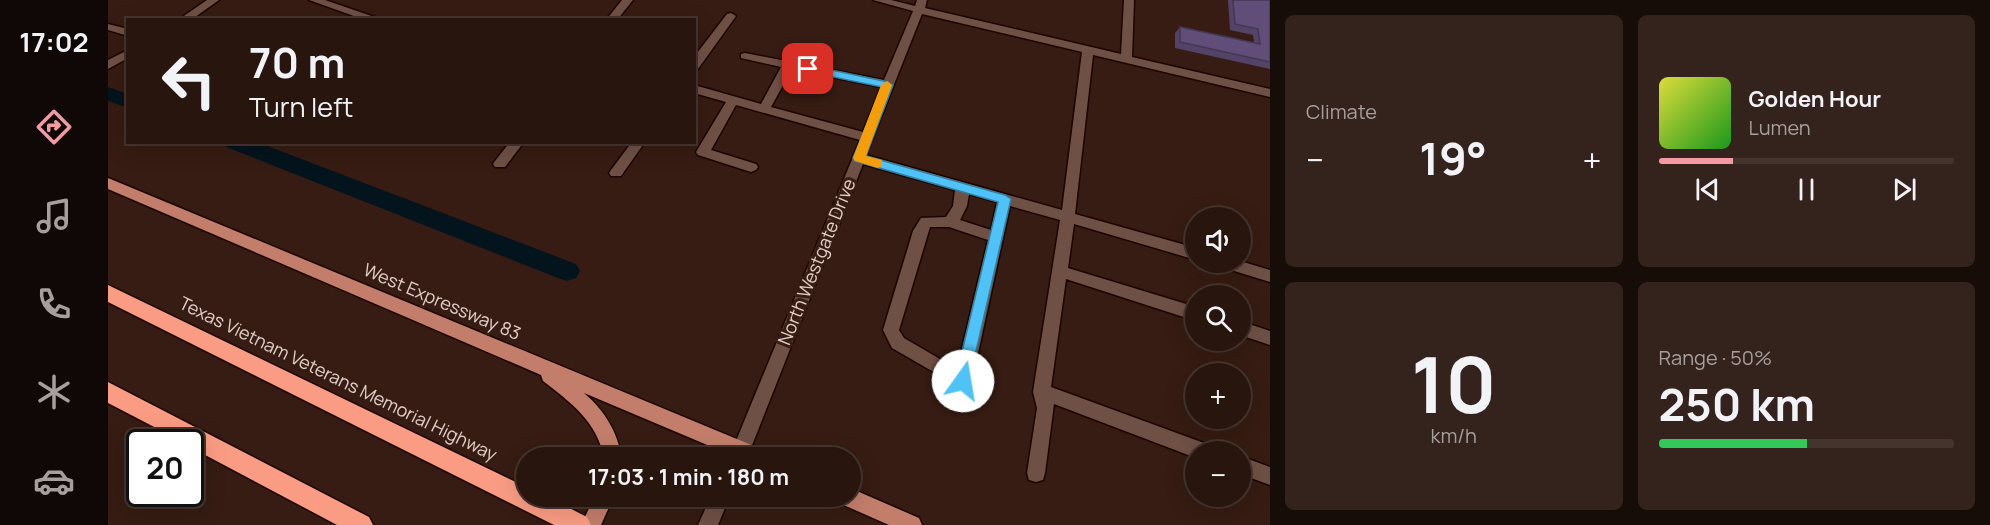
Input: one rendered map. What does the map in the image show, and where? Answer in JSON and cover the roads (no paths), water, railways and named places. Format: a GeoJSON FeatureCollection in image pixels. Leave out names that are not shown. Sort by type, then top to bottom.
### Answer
{"type":"FeatureCollection","features":[{"type":"Feature","properties":{"kind":"highway"},"geometry":{"type":"LineString","coordinates":[[108,284],[194,333]]}},
{"type":"Feature","properties":{"kind":"highway","name":"Texas Vietnam Veterans Memorial Highway"},"geometry":{"type":"LineString","coordinates":[[108,293],[194,333],[579,525]]}},
{"type":"Feature","properties":{"kind":"highway"},"geometry":{"type":"LineString","coordinates":[[108,392],[361,525]]}},
{"type":"Feature","properties":{"kind":"main road","name":"West Expressway 83"},"geometry":{"type":"LineString","coordinates":[[108,183],[726,447]]}},
{"type":"Feature","properties":{"kind":"main road"},"geometry":{"type":"LineString","coordinates":[[533,364],[595,412],[611,441],[612,447]]}},
{"type":"Feature","properties":{"kind":"main road"},"geometry":{"type":"LineString","coordinates":[[861,503],[912,525]]}},
{"type":"Feature","properties":{"kind":"main road"},"geometry":{"type":"LineString","coordinates":[[591,525],[599,507]]}},
{"type":"Feature","properties":{"kind":"street"},"geometry":{"type":"LineString","coordinates":[[186,18],[214,0]]}},
{"type":"Feature","properties":{"kind":"street"},"geometry":{"type":"LineString","coordinates":[[314,0],[372,18]]}},
{"type":"Feature","properties":{"kind":"street"},"geometry":{"type":"LineString","coordinates":[[612,18],[628,0]]}},
{"type":"Feature","properties":{"kind":"street"},"geometry":{"type":"LineString","coordinates":[[878,0],[921,4],[1088,50],[1270,93]]}},
{"type":"Feature","properties":{"kind":"street"},"geometry":{"type":"LineString","coordinates":[[1126,59],[1129,0]]}},
{"type":"Feature","properties":{"kind":"street","name":"North Westgate Drive"},"geometry":{"type":"LineString","coordinates":[[742,447],[921,4]]}},
{"type":"Feature","properties":{"kind":"street"},"geometry":{"type":"LineString","coordinates":[[696,63],[731,16]]}},
{"type":"Feature","properties":{"kind":"street"},"geometry":{"type":"LineString","coordinates":[[108,27],[126,32]]}},
{"type":"Feature","properties":{"kind":"street"},"geometry":{"type":"LineString","coordinates":[[1036,473],[1046,408],[1042,392],[1068,217],[1088,50]]}},
{"type":"Feature","properties":{"kind":"street"},"geometry":{"type":"LineString","coordinates":[[108,65],[126,54]]}},
{"type":"Feature","properties":{"kind":"street"},"geometry":{"type":"LineString","coordinates":[[745,56],[888,85]]}},
{"type":"Feature","properties":{"kind":"street"},"geometry":{"type":"LineString","coordinates":[[764,109],[788,64]]}},
{"type":"Feature","properties":{"kind":"street"},"geometry":{"type":"LineString","coordinates":[[696,90],[867,138]]}},
{"type":"Feature","properties":{"kind":"street"},"geometry":{"type":"LineString","coordinates":[[733,100],[703,152],[751,167]]}},
{"type":"Feature","properties":{"kind":"street"},"geometry":{"type":"LineString","coordinates":[[500,164],[516,144]]}},
{"type":"Feature","properties":{"kind":"street"},"geometry":{"type":"LineString","coordinates":[[616,173],[638,144]]}},
{"type":"Feature","properties":{"kind":"street"},"geometry":{"type":"LineString","coordinates":[[859,158],[1185,251]]}},
{"type":"Feature","properties":{"kind":"street"},"geometry":{"type":"LineString","coordinates":[[949,222],[959,213],[963,200],[962,187]]}},
{"type":"Feature","properties":{"kind":"street"},"geometry":{"type":"LineString","coordinates":[[996,237],[949,222],[926,222],[920,231],[891,330],[898,343],[963,381],[1005,199]]}},
{"type":"Feature","properties":{"kind":"street"},"geometry":{"type":"LineString","coordinates":[[1251,270],[1270,276]]}},
{"type":"Feature","properties":{"kind":"street"},"geometry":{"type":"LineString","coordinates":[[1059,271],[1185,311]]}},
{"type":"Feature","properties":{"kind":"street"},"geometry":{"type":"LineString","coordinates":[[1251,332],[1270,338]]}},
{"type":"Feature","properties":{"kind":"street"},"geometry":{"type":"LineString","coordinates":[[1042,392],[1185,445]]}},
{"type":"Feature","properties":{"kind":"street"},"geometry":{"type":"LineString","coordinates":[[1251,469],[1270,476]]}},
{"type":"Feature","properties":{"kind":"street"},"geometry":{"type":"LineString","coordinates":[[708,525],[716,507]]}},
{"type":"Feature","properties":{"kind":"waterway"},"geometry":{"type":"LineString","coordinates":[[108,94],[126,100]]}},
{"type":"Feature","properties":{"kind":"waterway"},"geometry":{"type":"LineString","coordinates":[[239,144],[567,271]]}}]}
